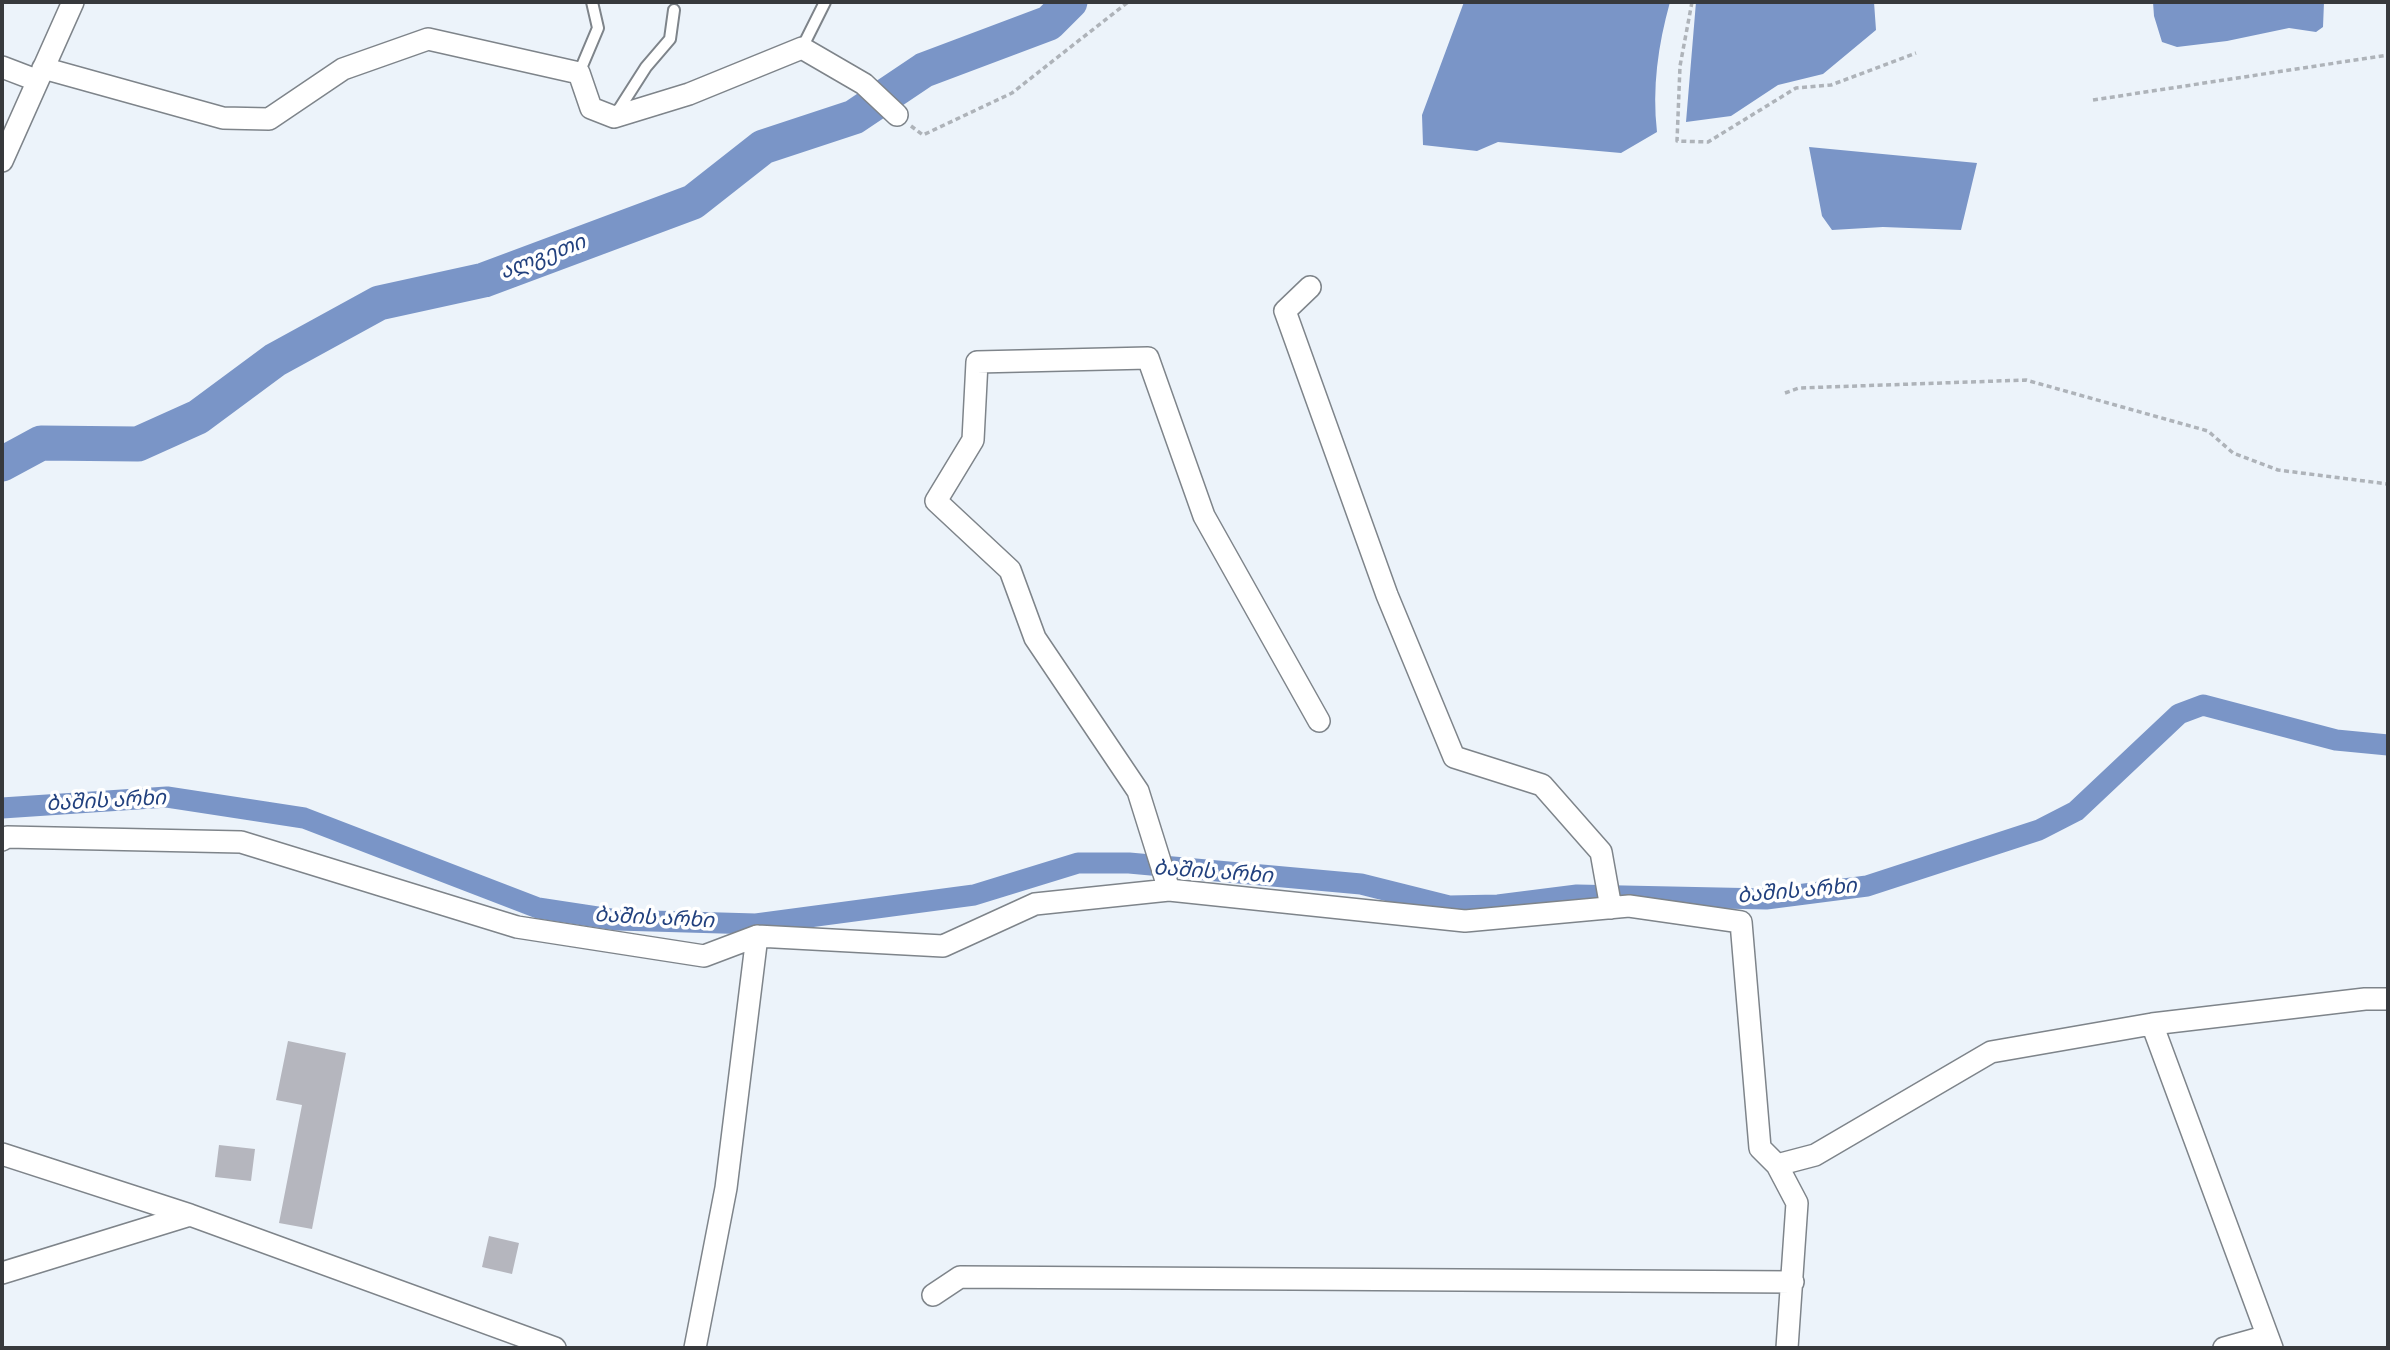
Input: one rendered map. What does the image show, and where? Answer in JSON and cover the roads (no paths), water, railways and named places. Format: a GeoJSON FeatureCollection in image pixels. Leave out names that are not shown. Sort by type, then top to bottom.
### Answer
{"type":"FeatureCollection","features":[{"type":"Feature","properties":{"kind":"street"},"geometry":{"type":"LineString","coordinates":[[2,161],[73,2]]}},
{"type":"Feature","properties":{"kind":"street"},"geometry":{"type":"LineString","coordinates":[[2,67],[223,118],[269,119],[343,69],[428,39],[579,73],[591,108],[614,117],[689,94],[802,48],[864,84],[897,115]]}},
{"type":"Feature","properties":{"kind":"street"},"geometry":{"type":"LineString","coordinates":[[1310,287],[1285,311],[1387,596],[1454,757],[1542,785],[1601,852],[1611,908]]}},
{"type":"Feature","properties":{"kind":"street"},"geometry":{"type":"LineString","coordinates":[[1169,890],[1138,791],[1035,638],[1010,570],[936,501],[973,440],[977,362],[1149,358],[1204,516],[1319,721]]}},
{"type":"Feature","properties":{"kind":"street"},"geometry":{"type":"LineString","coordinates":[[2,841],[7,837],[241,842],[517,927],[704,956],[757,936],[943,946],[1035,904],[1169,890],[1465,921],[1629,906],[1741,922],[1760,1149],[1777,1165],[1797,1203],[1787,1348]]}},
{"type":"Feature","properties":{"kind":"street"},"geometry":{"type":"LineString","coordinates":[[695,1348],[726,1188],[757,936]]}},
{"type":"Feature","properties":{"kind":"street"},"geometry":{"type":"LineString","coordinates":[[1777,1165],[1815,1155],[1991,1052],[2151,1024],[2365,999],[2388,999]]}},
{"type":"Feature","properties":{"kind":"street"},"geometry":{"type":"LineString","coordinates":[[2151,1024],[2269,1342],[2224,1348]]}},
{"type":"Feature","properties":{"kind":"street"},"geometry":{"type":"LineString","coordinates":[[2,1154],[190,1215],[555,1348]]}},
{"type":"Feature","properties":{"kind":"street"},"geometry":{"type":"LineString","coordinates":[[2,1273],[190,1215]]}},
{"type":"Feature","properties":{"kind":"street"},"geometry":{"type":"LineString","coordinates":[[933,1296],[960,1277],[1793,1282]]}},
{"type":"Feature","properties":{"kind":"lane"},"geometry":{"type":"LineString","coordinates":[[579,73],[598,28],[592,2]]}},
{"type":"Feature","properties":{"kind":"lane"},"geometry":{"type":"LineString","coordinates":[[802,48],[825,2]]}},
{"type":"Feature","properties":{"kind":"lane"},"geometry":{"type":"LineString","coordinates":[[614,117],[646,67],[670,39],[674,10]]}},
{"type":"Feature","properties":{"kind":"water"},"geometry":{"type":"Polygon","coordinates":[[[1464,2],[1670,2],[1657,67],[1657,132],[1621,153],[1498,142],[1477,151],[1423,145],[1422,115],[1464,2]]]}},
{"type":"Feature","properties":{"kind":"water"},"geometry":{"type":"Polygon","coordinates":[[[1696,2],[1874,2],[1876,30],[1823,74],[1778,85],[1731,116],[1686,122],[1696,2]]]}},
{"type":"Feature","properties":{"kind":"water"},"geometry":{"type":"Polygon","coordinates":[[[2153,2],[2324,2],[2323,27],[2316,32],[2289,28],[2227,41],[2177,47],[2162,42],[2153,2]]]}},
{"type":"Feature","properties":{"kind":"water"},"geometry":{"type":"Polygon","coordinates":[[[1809,147],[1977,163],[1961,230],[1883,227],[1832,230],[1822,216],[1809,147]]]}},
{"type":"Feature","properties":{"kind":"waterway","name":"ალგეთი"},"geometry":{"type":"LineString","coordinates":[[2,464],[41,443],[138,444],[198,417],[275,360],[379,303],[484,280],[693,202],[763,147],[854,117],[924,70],[1049,23],[1070,2]]}},
{"type":"Feature","properties":{"kind":"waterway","name":"ბაშის არხი"},"geometry":{"type":"LineString","coordinates":[[2,808],[167,797],[304,818],[538,908],[617,920],[756,924],[974,895],[1078,863],[1129,863],[1361,884],[1449,906],[1498,905],[1577,895],[1766,899],[1867,886],[2039,830],[2076,811],[2179,714],[2203,705],[2336,740],[2388,745]]}}]}
